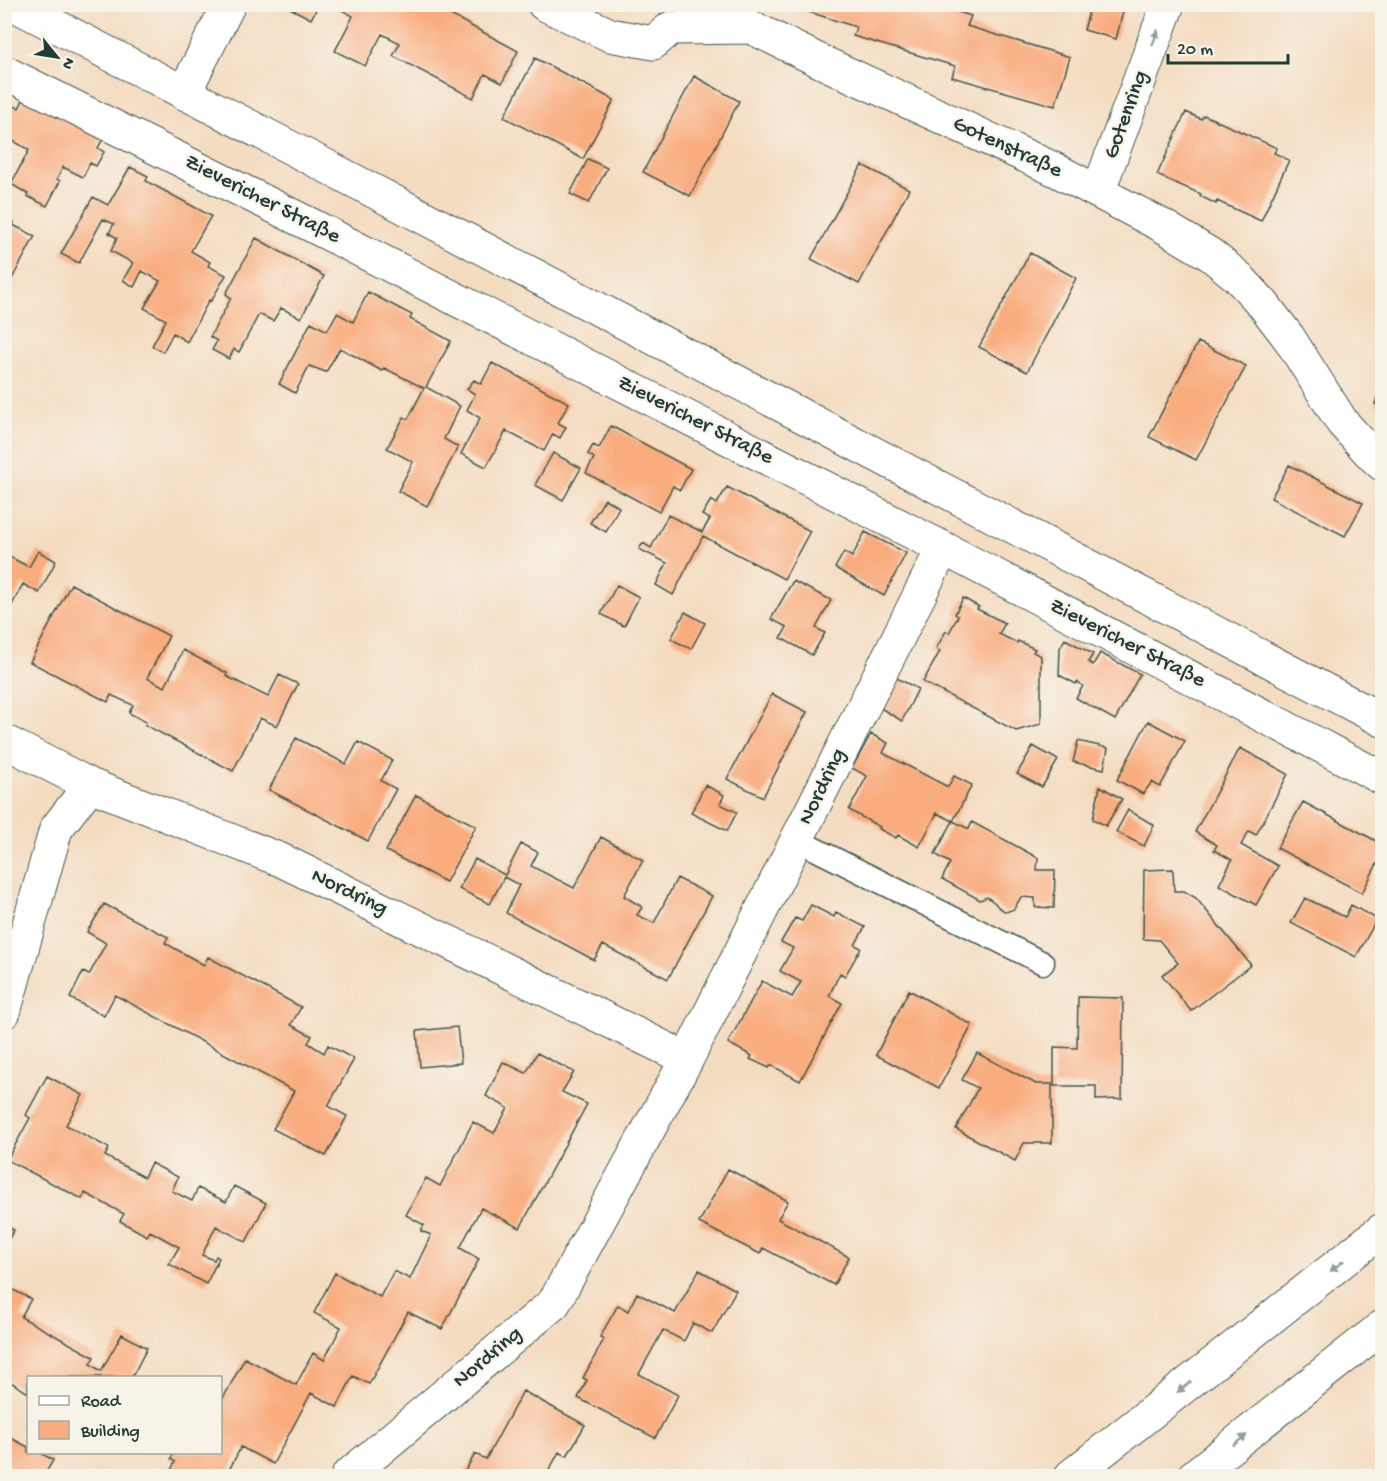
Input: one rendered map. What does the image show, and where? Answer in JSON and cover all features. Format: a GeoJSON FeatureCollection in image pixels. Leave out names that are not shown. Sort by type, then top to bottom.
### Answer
{"type":"FeatureCollection","features":[{"type":"Feature","properties":{"kind":"main road"},"geometry":{"type":"LineString","coordinates":[[13,4],[1383,720]]}},
{"type":"Feature","properties":{"kind":"main road"},"geometry":{"type":"LineString","coordinates":[[184,93],[229,4]]}},
{"type":"Feature","properties":{"kind":"main road","name":"Gotenstraße"},"geometry":{"type":"LineString","coordinates":[[544,4],[610,35],[653,42],[677,16],[751,27],[1056,170],[1173,232],[1211,255],[1238,277],[1263,304],[1289,338],[1342,422],[1383,464]]}},
{"type":"Feature","properties":{"kind":"main road","name":"Gotenring"},"geometry":{"type":"LineString","coordinates":[[1098,192],[1168,4]]}},
{"type":"Feature","properties":{"kind":"main road","name":"Zievericher Straße"},"geometry":{"type":"LineString","coordinates":[[4,72],[311,225],[943,548],[1383,778]]}},
{"type":"Feature","properties":{"kind":"main road","name":"Nordring"},"geometry":{"type":"LineString","coordinates":[[348,1476],[554,1303],[687,1059],[943,548]]}},
{"type":"Feature","properties":{"kind":"main road","name":"Nordring"},"geometry":{"type":"LineString","coordinates":[[4,741],[90,785],[280,860],[687,1059]]}},
{"type":"Feature","properties":{"kind":"main road"},"geometry":{"type":"LineString","coordinates":[[4,1012],[56,829],[90,785]]}},
{"type":"Feature","properties":{"kind":"main road"},"geometry":{"type":"LineString","coordinates":[[1071,1476],[1383,1230]]}},
{"type":"Feature","properties":{"kind":"main road"},"geometry":{"type":"LineString","coordinates":[[1194,1476],[1383,1327]]}},
{"type":"Feature","properties":{"kind":"lane"},"geometry":{"type":"LineString","coordinates":[[796,840],[1044,963]]}},
{"type":"Feature","properties":{"kind":"building"},"geometry":{"type":"Polygon","coordinates":[[[282,4],[319,4],[311,19],[282,4]]]}},
{"type":"Feature","properties":{"kind":"building"},"geometry":{"type":"Polygon","coordinates":[[[331,4],[430,4],[518,51],[502,83],[485,74],[473,98],[393,56],[400,43],[382,34],[365,66],[335,51],[353,16],[331,4]]]}},
{"type":"Feature","properties":{"kind":"building"},"geometry":{"type":"Polygon","coordinates":[[[784,4],[933,4],[971,16],[967,26],[1070,57],[1055,106],[952,77],[955,66],[853,36],[856,27],[784,4]]]}},
{"type":"Feature","properties":{"kind":"building"},"geometry":{"type":"Polygon","coordinates":[[[1091,4],[1125,4],[1116,39],[1084,30],[1091,4]]]}},
{"type":"Feature","properties":{"kind":"building"},"geometry":{"type":"Polygon","coordinates":[[[535,58],[614,100],[583,159],[504,117],[535,58]]]}},
{"type":"Feature","properties":{"kind":"building"},"geometry":{"type":"Polygon","coordinates":[[[694,76],[739,101],[690,196],[643,172],[694,76]]]}},
{"type":"Feature","properties":{"kind":"building"},"geometry":{"type":"Polygon","coordinates":[[[26,94],[105,135],[98,148],[104,152],[96,166],[90,163],[83,177],[63,167],[57,179],[60,181],[47,206],[27,196],[28,194],[11,184],[29,150],[5,136],[11,123],[4,119],[12,105],[19,108],[26,94]]]}},
{"type":"Feature","properties":{"kind":"building"},"geometry":{"type":"Polygon","coordinates":[[[1186,112],[1201,119],[1204,115],[1277,148],[1274,153],[1289,160],[1261,221],[1217,201],[1216,204],[1200,196],[1201,194],[1157,175],[1186,112]]]}},
{"type":"Feature","properties":{"kind":"building"},"geometry":{"type":"Polygon","coordinates":[[[588,159],[607,168],[589,203],[570,194],[588,159]]]}},
{"type":"Feature","properties":{"kind":"building"},"geometry":{"type":"Polygon","coordinates":[[[862,165],[909,189],[859,284],[811,259],[862,165]]]}},
{"type":"Feature","properties":{"kind":"building"},"geometry":{"type":"Polygon","coordinates":[[[130,167],[148,176],[146,181],[211,216],[191,251],[210,262],[208,266],[226,275],[211,301],[209,300],[187,342],[173,333],[163,352],[152,346],[166,320],[144,308],[160,281],[142,271],[134,287],[123,280],[133,263],[111,251],[117,238],[109,233],[114,224],[103,219],[79,263],[61,254],[93,197],[108,205],[130,167]]]}},
{"type":"Feature","properties":{"kind":"building"},"geometry":{"type":"Polygon","coordinates":[[[4,218],[35,236],[12,279],[4,275],[4,218]]]}},
{"type":"Feature","properties":{"kind":"building"},"geometry":{"type":"Polygon","coordinates":[[[256,238],[324,276],[301,318],[281,308],[273,321],[259,314],[239,352],[234,349],[229,359],[212,350],[217,341],[210,337],[231,298],[226,294],[256,238]]]}},
{"type":"Feature","properties":{"kind":"building"},"geometry":{"type":"Polygon","coordinates":[[[1030,253],[1076,278],[1027,372],[979,347],[1030,253]]]}},
{"type":"Feature","properties":{"kind":"building"},"geometry":{"type":"Polygon","coordinates":[[[368,292],[412,315],[410,319],[451,341],[426,387],[460,406],[444,439],[458,447],[427,506],[398,491],[413,462],[387,448],[404,417],[408,419],[424,388],[384,368],[382,371],[340,348],[326,372],[309,366],[295,393],[279,384],[311,322],[327,331],[337,313],[353,322],[368,292]]]}},
{"type":"Feature","properties":{"kind":"building"},"geometry":{"type":"Polygon","coordinates":[[[1198,342],[1246,366],[1196,460],[1149,437],[1198,342]]]}},
{"type":"Feature","properties":{"kind":"building"},"geometry":{"type":"Polygon","coordinates":[[[492,363],[569,403],[558,423],[566,427],[560,438],[553,434],[544,451],[506,431],[486,467],[461,454],[480,418],[467,410],[475,394],[467,389],[474,380],[481,384],[492,363]]]}},
{"type":"Feature","properties":{"kind":"building"},"geometry":{"type":"Polygon","coordinates":[[[1382,381],[1382,406],[1375,404],[1382,381]]]}},
{"type":"Feature","properties":{"kind":"building"},"geometry":{"type":"Polygon","coordinates":[[[611,426],[691,469],[680,490],[673,486],[659,512],[586,473],[594,458],[588,454],[593,445],[599,448],[611,426]]]}},
{"type":"Feature","properties":{"kind":"building"},"geometry":{"type":"Polygon","coordinates":[[[553,453],[581,468],[563,500],[535,485],[553,453]]]}},
{"type":"Feature","properties":{"kind":"building"},"geometry":{"type":"Polygon","coordinates":[[[1289,465],[1363,503],[1345,536],[1271,498],[1289,465]]]}},
{"type":"Feature","properties":{"kind":"building"},"geometry":{"type":"Polygon","coordinates":[[[727,487],[810,531],[784,579],[703,536],[673,595],[656,585],[667,563],[639,549],[643,543],[651,548],[668,515],[702,532],[710,519],[702,515],[711,500],[717,504],[727,487]]]}},
{"type":"Feature","properties":{"kind":"building"},"geometry":{"type":"Polygon","coordinates":[[[605,499],[619,507],[606,532],[590,523],[605,499]]]}},
{"type":"Feature","properties":{"kind":"building"},"geometry":{"type":"Polygon","coordinates":[[[865,532],[906,553],[884,596],[835,568],[844,552],[852,557],[865,532]]]}},
{"type":"Feature","properties":{"kind":"building"},"geometry":{"type":"Polygon","coordinates":[[[38,551],[56,561],[39,593],[23,584],[4,620],[4,554],[29,567],[38,551]]]}},
{"type":"Feature","properties":{"kind":"building"},"geometry":{"type":"Polygon","coordinates":[[[793,581],[831,600],[816,628],[825,633],[812,655],[781,638],[787,627],[771,619],[793,581]]]}},
{"type":"Feature","properties":{"kind":"building"},"geometry":{"type":"Polygon","coordinates":[[[71,584],[169,636],[147,678],[165,687],[183,650],[227,673],[226,676],[268,697],[279,675],[298,684],[277,726],[260,718],[233,771],[145,725],[146,722],[129,713],[133,705],[111,695],[108,702],[30,662],[71,584]]]}},
{"type":"Feature","properties":{"kind":"building"},"geometry":{"type":"Polygon","coordinates":[[[617,585],[639,597],[624,626],[601,614],[617,585]]]}},
{"type":"Feature","properties":{"kind":"building"},"geometry":{"type":"Polygon","coordinates":[[[963,598],[979,607],[977,609],[1005,623],[999,634],[1035,649],[1033,652],[1041,656],[1041,724],[1016,731],[923,682],[940,651],[936,649],[946,631],[949,633],[958,616],[955,614],[963,598]]]}},
{"type":"Feature","properties":{"kind":"building"},"geometry":{"type":"Polygon","coordinates":[[[685,612],[705,623],[691,649],[671,639],[685,612]]]}},
{"type":"Feature","properties":{"kind":"building"},"geometry":{"type":"Polygon","coordinates":[[[1065,639],[1093,654],[1088,662],[1093,665],[1100,653],[1140,674],[1115,720],[1076,698],[1083,686],[1059,675],[1060,648],[1065,639]]]}},
{"type":"Feature","properties":{"kind":"building"},"geometry":{"type":"Polygon","coordinates":[[[893,676],[918,689],[902,721],[877,706],[893,676]]]}},
{"type":"Feature","properties":{"kind":"building"},"geometry":{"type":"Polygon","coordinates":[[[772,694],[807,712],[763,797],[727,779],[772,694]]]}},
{"type":"Feature","properties":{"kind":"building"},"geometry":{"type":"Polygon","coordinates":[[[1148,721],[1185,741],[1160,787],[1152,782],[1143,794],[1117,780],[1148,721]]]}},
{"type":"Feature","properties":{"kind":"building"},"geometry":{"type":"Polygon","coordinates":[[[871,734],[888,743],[883,753],[948,787],[954,776],[972,785],[953,821],[937,813],[919,847],[898,835],[896,838],[849,810],[867,776],[852,768],[871,734]]]}},
{"type":"Feature","properties":{"kind":"building"},"geometry":{"type":"Polygon","coordinates":[[[296,738],[346,764],[358,742],[392,760],[381,781],[396,789],[368,841],[269,790],[296,738]]]}},
{"type":"Feature","properties":{"kind":"building"},"geometry":{"type":"Polygon","coordinates":[[[1078,741],[1108,748],[1104,769],[1073,762],[1078,741]]]}},
{"type":"Feature","properties":{"kind":"building"},"geometry":{"type":"Polygon","coordinates":[[[1033,746],[1058,760],[1042,787],[1017,774],[1033,746]]]}},
{"type":"Feature","properties":{"kind":"building"},"geometry":{"type":"Polygon","coordinates":[[[1240,748],[1288,774],[1256,835],[1249,831],[1241,845],[1278,866],[1256,905],[1219,885],[1232,860],[1214,850],[1217,845],[1195,832],[1240,748]]]}},
{"type":"Feature","properties":{"kind":"building"},"geometry":{"type":"Polygon","coordinates":[[[705,785],[724,795],[720,804],[737,812],[727,831],[691,813],[705,785]]]}},
{"type":"Feature","properties":{"kind":"building"},"geometry":{"type":"Polygon","coordinates":[[[1100,786],[1122,799],[1106,826],[1093,819],[1100,786]]]}},
{"type":"Feature","properties":{"kind":"building"},"geometry":{"type":"Polygon","coordinates":[[[416,795],[476,826],[446,882],[386,851],[416,795]]]}},
{"type":"Feature","properties":{"kind":"building"},"geometry":{"type":"Polygon","coordinates":[[[1303,802],[1382,844],[1382,854],[1362,893],[1277,848],[1303,802]]]}},
{"type":"Feature","properties":{"kind":"building"},"geometry":{"type":"Polygon","coordinates":[[[1128,810],[1154,825],[1144,846],[1116,832],[1128,810]]]}},
{"type":"Feature","properties":{"kind":"building"},"geometry":{"type":"Polygon","coordinates":[[[953,821],[969,829],[972,822],[1038,858],[1037,870],[1055,870],[1054,908],[1035,907],[1035,898],[1021,897],[1014,909],[1006,912],[987,897],[980,900],[942,879],[950,863],[935,854],[953,821]]]}},
{"type":"Feature","properties":{"kind":"building"},"geometry":{"type":"Polygon","coordinates":[[[601,837],[643,860],[624,896],[642,907],[637,915],[654,923],[677,878],[712,896],[668,979],[603,945],[594,960],[506,913],[519,885],[504,877],[490,904],[459,889],[475,859],[505,875],[521,844],[538,852],[531,866],[574,888],[601,837]]]}},
{"type":"Feature","properties":{"kind":"building"},"geometry":{"type":"Polygon","coordinates":[[[1173,869],[1174,891],[1184,891],[1196,898],[1251,965],[1191,1011],[1162,975],[1178,963],[1159,940],[1143,939],[1144,870],[1173,869]]]}},
{"type":"Feature","properties":{"kind":"building"},"geometry":{"type":"Polygon","coordinates":[[[1305,898],[1345,917],[1351,905],[1377,919],[1356,957],[1291,923],[1305,898]]]}},
{"type":"Feature","properties":{"kind":"building"},"geometry":{"type":"Polygon","coordinates":[[[104,904],[168,937],[165,943],[204,965],[208,957],[301,1007],[291,1025],[312,1036],[308,1043],[324,1053],[328,1045],[354,1059],[328,1106],[347,1116],[326,1156],[273,1129],[294,1091],[115,995],[104,1016],[70,998],[83,972],[89,975],[106,943],[87,932],[104,904]]]}},
{"type":"Feature","properties":{"kind":"building"},"geometry":{"type":"Polygon","coordinates":[[[811,905],[834,917],[836,912],[865,927],[855,945],[861,948],[845,976],[840,973],[829,996],[842,1003],[800,1081],[771,1065],[769,1068],[750,1059],[752,1056],[728,1043],[762,981],[792,997],[801,982],[780,971],[793,948],[781,942],[795,918],[802,921],[811,905]]]}},
{"type":"Feature","properties":{"kind":"building"},"geometry":{"type":"Polygon","coordinates":[[[909,990],[972,1025],[939,1088],[876,1055],[909,990]]]}},
{"type":"Feature","properties":{"kind":"building"},"geometry":{"type":"Polygon","coordinates":[[[1078,997],[1123,998],[1122,1099],[1096,1100],[1096,1086],[1054,1086],[1054,1047],[1077,1048],[1078,997]]]}},
{"type":"Feature","properties":{"kind":"building"},"geometry":{"type":"Polygon","coordinates":[[[457,1027],[461,1063],[420,1067],[417,1031],[457,1027]]]}},
{"type":"Feature","properties":{"kind":"building"},"geometry":{"type":"Polygon","coordinates":[[[537,1053],[574,1072],[562,1092],[587,1104],[520,1228],[481,1208],[460,1248],[479,1259],[442,1329],[408,1312],[369,1384],[353,1376],[337,1407],[311,1393],[273,1464],[241,1447],[226,1476],[168,1476],[175,1462],[171,1459],[173,1454],[222,1454],[222,1400],[245,1358],[296,1385],[313,1353],[324,1360],[341,1327],[314,1313],[335,1273],[380,1297],[394,1271],[410,1279],[431,1235],[421,1231],[424,1225],[406,1215],[426,1178],[440,1186],[473,1122],[494,1133],[508,1108],[486,1096],[503,1062],[526,1073],[537,1053]]]}},
{"type":"Feature","properties":{"kind":"building"},"geometry":{"type":"Polygon","coordinates":[[[977,1053],[1036,1084],[1052,1084],[1052,1143],[1024,1143],[1015,1161],[956,1129],[978,1088],[962,1080],[977,1053]]]}},
{"type":"Feature","properties":{"kind":"building"},"geometry":{"type":"Polygon","coordinates":[[[47,1076],[83,1095],[66,1125],[109,1148],[105,1156],[144,1177],[151,1163],[178,1177],[172,1191],[192,1201],[198,1188],[226,1202],[234,1186],[266,1203],[246,1242],[216,1226],[202,1255],[214,1260],[216,1256],[219,1258],[206,1284],[169,1264],[179,1247],[150,1231],[147,1236],[120,1221],[124,1214],[85,1193],[82,1199],[7,1160],[30,1118],[26,1115],[47,1076]]]}},
{"type":"Feature","properties":{"kind":"building"},"geometry":{"type":"Polygon","coordinates":[[[728,1169],[788,1201],[778,1219],[849,1257],[834,1285],[763,1248],[760,1254],[699,1223],[728,1169]]]}},
{"type":"Feature","properties":{"kind":"building"},"geometry":{"type":"Polygon","coordinates":[[[4,1225],[14,1230],[4,1247],[4,1225]]]}},
{"type":"Feature","properties":{"kind":"building"},"geometry":{"type":"Polygon","coordinates":[[[699,1270],[736,1290],[712,1333],[693,1323],[684,1341],[663,1330],[639,1374],[678,1395],[655,1438],[578,1398],[587,1380],[583,1378],[604,1339],[600,1337],[618,1305],[628,1311],[637,1293],[675,1313],[699,1270]]]}},
{"type":"Feature","properties":{"kind":"building"},"geometry":{"type":"Polygon","coordinates":[[[4,1285],[31,1299],[21,1317],[94,1357],[90,1364],[101,1371],[122,1334],[147,1348],[133,1376],[27,1376],[27,1392],[4,1377],[4,1285]]]}},
{"type":"Feature","properties":{"kind":"building"},"geometry":{"type":"Polygon","coordinates":[[[523,1391],[585,1425],[567,1456],[559,1452],[546,1476],[462,1476],[475,1454],[486,1459],[523,1391]]]}},
{"type":"Feature","properties":{"kind":"building"},"geometry":{"type":"Polygon","coordinates":[[[5,1435],[27,1446],[27,1454],[42,1454],[53,1460],[44,1476],[5,1476],[5,1435]]]}}]}
